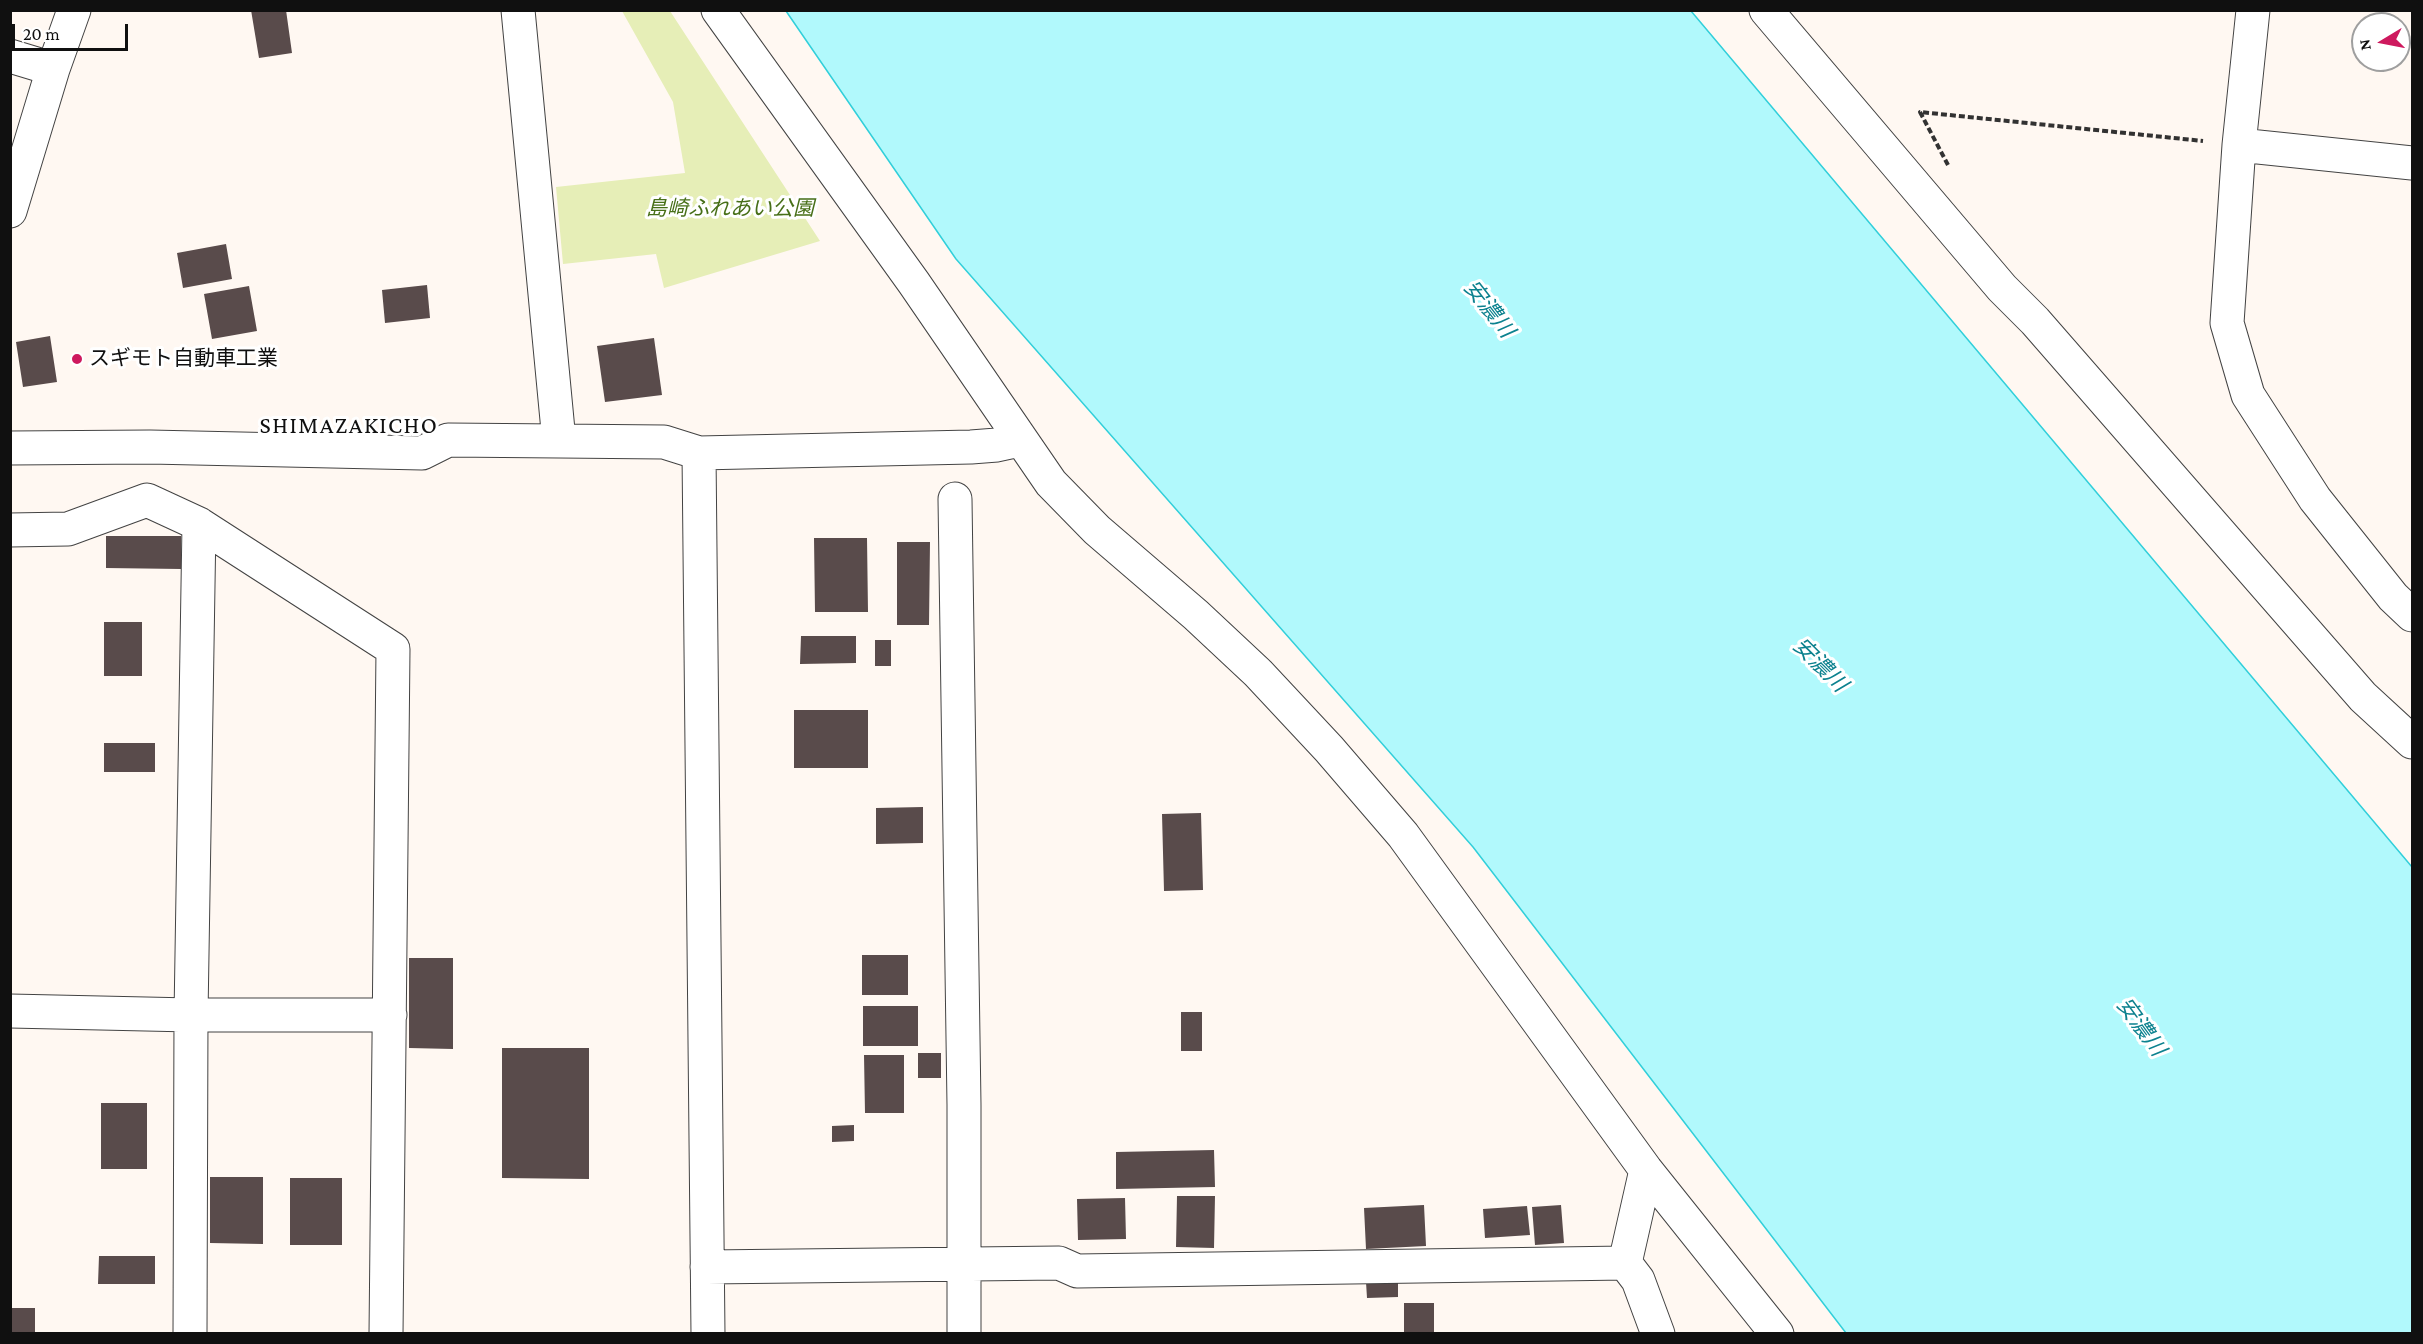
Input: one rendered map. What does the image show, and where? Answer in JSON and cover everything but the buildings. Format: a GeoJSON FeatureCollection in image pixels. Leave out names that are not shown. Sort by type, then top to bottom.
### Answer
{"type":"FeatureCollection","features":[{"type":"Feature","properties":{"kind":"street"},"geometry":{"type":"LineString","coordinates":[[10,211],[53,69],[74,10]]}},
{"type":"Feature","properties":{"kind":"street"},"geometry":{"type":"LineString","coordinates":[[518,10],[559,441]]}},
{"type":"Feature","properties":{"kind":"street"},"geometry":{"type":"LineString","coordinates":[[718,10],[914,283],[1051,483],[1096,530],[1196,615],[1258,673],[1329,749],[1403,835],[1646,1170],[1777,1334]]}},
{"type":"Feature","properties":{"kind":"street"},"geometry":{"type":"LineString","coordinates":[[1766,10],[2002,288],[2035,321],[2363,698],[2412,742]]}},
{"type":"Feature","properties":{"kind":"street"},"geometry":{"type":"LineString","coordinates":[[2253,10],[2239,145],[2227,323],[2248,395],[2315,499],[2393,597],[2412,615]]}},
{"type":"Feature","properties":{"kind":"street"},"geometry":{"type":"LineString","coordinates":[[10,56],[53,69]]}},
{"type":"Feature","properties":{"kind":"street"},"geometry":{"type":"LineString","coordinates":[[2239,145],[2412,163]]}},
{"type":"Feature","properties":{"kind":"street"},"geometry":{"type":"LineString","coordinates":[[10,448],[150,447],[422,453],[448,440],[664,442],[699,453],[971,447],[998,445],[1020,440]]}},
{"type":"Feature","properties":{"kind":"street"},"geometry":{"type":"LineString","coordinates":[[147,500],[150,447]]}},
{"type":"Feature","properties":{"kind":"street"},"geometry":{"type":"LineString","coordinates":[[699,453],[708,1334]]}},
{"type":"Feature","properties":{"kind":"street"},"geometry":{"type":"LineString","coordinates":[[10,530],[68,529],[147,500],[199,524],[393,649],[386,1334]]}},
{"type":"Feature","properties":{"kind":"street"},"geometry":{"type":"LineString","coordinates":[[955,500],[964,1106],[964,1334]]}},
{"type":"Feature","properties":{"kind":"street"},"geometry":{"type":"LineString","coordinates":[[190,1334],[191,1015],[199,524]]}},
{"type":"Feature","properties":{"kind":"street"},"geometry":{"type":"LineString","coordinates":[[10,1011],[191,1015],[390,1015]]}},
{"type":"Feature","properties":{"kind":"street"},"geometry":{"type":"LineString","coordinates":[[1625,1263],[1646,1170]]}},
{"type":"Feature","properties":{"kind":"street"},"geometry":{"type":"LineString","coordinates":[[707,1267],[1059,1263],[1077,1271],[1625,1263]]}},
{"type":"Feature","properties":{"kind":"street"},"geometry":{"type":"LineString","coordinates":[[1625,1263],[1638,1280],[1658,1334]]}},
{"type":"Feature","properties":{"kind":"path"},"geometry":{"type":"LineString","coordinates":[[1948,165],[1920,112],[2239,145]]}},
{"type":"Feature","properties":{"kind":"green space","name":"島崎ふれあい公園"},"geometry":{"type":"Polygon","coordinates":[[[622,11],[670,11],[820,241],[664,288],[656,254],[563,264],[556,187],[685,173],[673,102],[622,11]]]}},
{"type":"Feature","properties":{"kind":"water","name":"安濃川"},"geometry":{"type":"Polygon","coordinates":[[[786,11],[1691,11],[2412,867],[2412,1333],[1846,1333],[1473,847],[956,259],[786,11]]]}},
{"type":"Feature","properties":{"kind":"place","name":"スギモト自動車工業"},"geometry":{"type":"Point","coordinates":[77,359]}},
{"type":"Feature","properties":{"kind":"district","name":"SHIMAZAKICHO"},"geometry":{"type":"Point","coordinates":[349,426]}}]}
